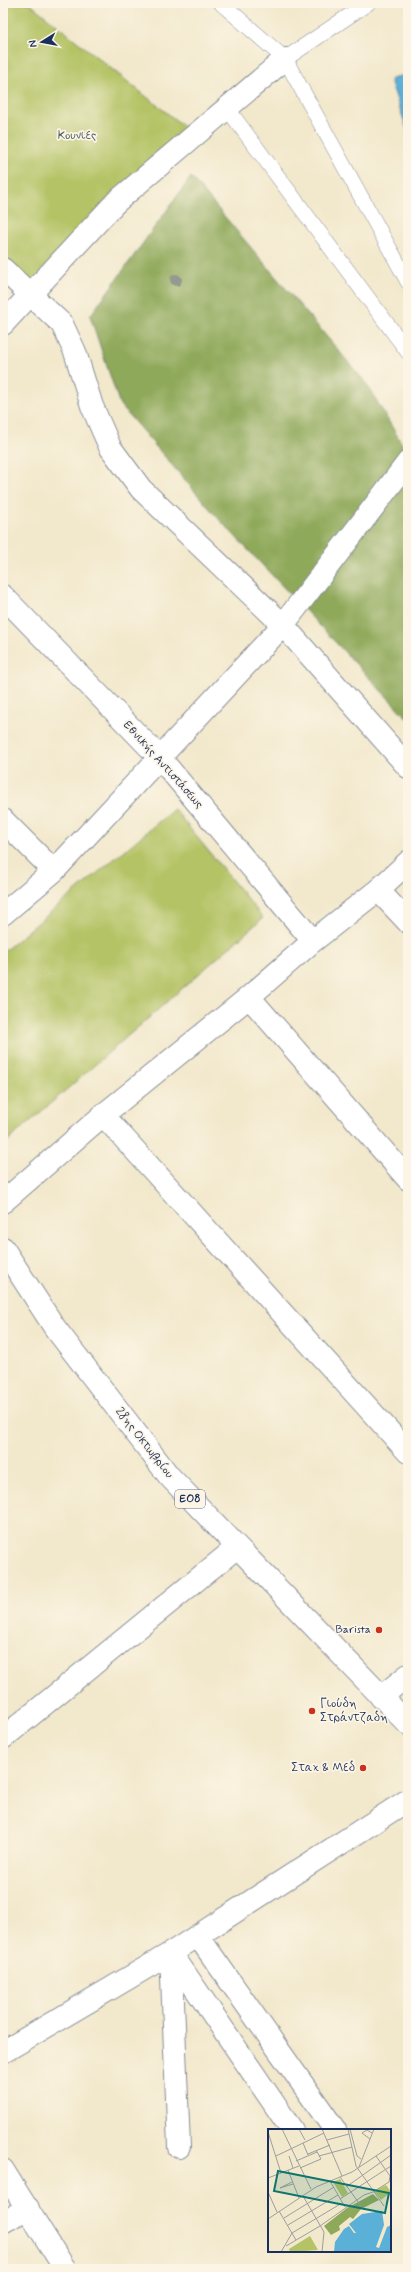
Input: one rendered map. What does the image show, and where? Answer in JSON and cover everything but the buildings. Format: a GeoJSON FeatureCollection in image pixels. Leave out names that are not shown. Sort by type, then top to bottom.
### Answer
{"type":"FeatureCollection","features":[{"type":"Feature","properties":{"kind":"street"},"geometry":{"type":"LineString","coordinates":[[3,324],[116,202],[285,59]]}},
{"type":"Feature","properties":{"kind":"street"},"geometry":{"type":"LineString","coordinates":[[3,269],[29,296],[62,324],[75,352],[92,406],[110,447],[141,489],[283,625],[408,767]]}},
{"type":"Feature","properties":{"kind":"street"},"geometry":{"type":"LineString","coordinates":[[3,914],[54,871],[283,625],[408,462]]}},
{"type":"Feature","properties":{"kind":"street","name":"Εθνικής Αντιστάσεως"},"geometry":{"type":"LineString","coordinates":[[3,596],[160,758],[313,941]]}},
{"type":"Feature","properties":{"kind":"street"},"geometry":{"type":"LineString","coordinates":[[3,820],[54,871]]}},
{"type":"Feature","properties":{"kind":"street"},"geometry":{"type":"LineString","coordinates":[[3,1202],[102,1115],[249,997],[313,941],[378,890],[408,862]]}},
{"type":"Feature","properties":{"kind":"street"},"geometry":{"type":"LineString","coordinates":[[378,890],[408,922]]}},
{"type":"Feature","properties":{"kind":"street"},"geometry":{"type":"LineString","coordinates":[[249,997],[408,1179]]}},
{"type":"Feature","properties":{"kind":"street"},"geometry":{"type":"LineString","coordinates":[[102,1115],[408,1452]]}},
{"type":"Feature","properties":{"kind":"street","name":"28ης Οκτωβρίου"},"geometry":{"type":"LineString","coordinates":[[3,1248],[56,1328],[169,1476],[236,1548],[408,1724]]}},
{"type":"Feature","properties":{"kind":"street"},"geometry":{"type":"LineString","coordinates":[[3,1738],[236,1548]]}},
{"type":"Feature","properties":{"kind":"street"},"geometry":{"type":"LineString","coordinates":[[381,1697],[408,1675]]}},
{"type":"Feature","properties":{"kind":"street"},"geometry":{"type":"LineString","coordinates":[[3,2052],[171,1953],[408,1800]]}},
{"type":"Feature","properties":{"kind":"street"},"geometry":{"type":"LineString","coordinates":[[198,1936],[334,2129]]}},
{"type":"Feature","properties":{"kind":"street"},"geometry":{"type":"LineString","coordinates":[[171,1953],[291,2129]]}},
{"type":"Feature","properties":{"kind":"street"},"geometry":{"type":"LineString","coordinates":[[171,1953],[179,2147]]}},
{"type":"Feature","properties":{"kind":"street"},"geometry":{"type":"LineString","coordinates":[[3,2170],[65,2269]]}},
{"type":"Feature","properties":{"kind":"street"},"geometry":{"type":"LineString","coordinates":[[3,2222],[28,2208]]}},
{"type":"Feature","properties":{"kind":"lane"},"geometry":{"type":"LineString","coordinates":[[221,3],[285,59],[408,282]]}},
{"type":"Feature","properties":{"kind":"lane"},"geometry":{"type":"LineString","coordinates":[[285,59],[368,3]]}},
{"type":"Feature","properties":{"kind":"lane"},"geometry":{"type":"LineString","coordinates":[[228,108],[408,352]]}},
{"type":"Feature","properties":{"kind":"green space","name":"Κουνιες"},"geometry":{"type":"Polygon","coordinates":[[[3,3],[29,3],[187,129],[29,296],[3,269],[3,3]]]}},
{"type":"Feature","properties":{"kind":"green space"},"geometry":{"type":"Polygon","coordinates":[[[191,177],[366,383],[408,454],[408,719],[217,517],[120,405],[90,316],[191,177]]]}},
{"type":"Feature","properties":{"kind":"green space"},"geometry":{"type":"Polygon","coordinates":[[[174,809],[263,918],[3,1145],[3,952],[174,809]]]}},
{"type":"Feature","properties":{"kind":"water"},"geometry":{"type":"Polygon","coordinates":[[[408,73],[408,132],[390,80],[408,73]]]}},
{"type":"Feature","properties":{"kind":"place","name":"Barista"},"geometry":{"type":"Point","coordinates":[379,1630]}},
{"type":"Feature","properties":{"kind":"place","name":"Γιούδη Στράντζαδη"},"geometry":{"type":"Point","coordinates":[312,1711]}},
{"type":"Feature","properties":{"kind":"place","name":"Σταχ & Μεδ"},"geometry":{"type":"Point","coordinates":[363,1768]}}]}
